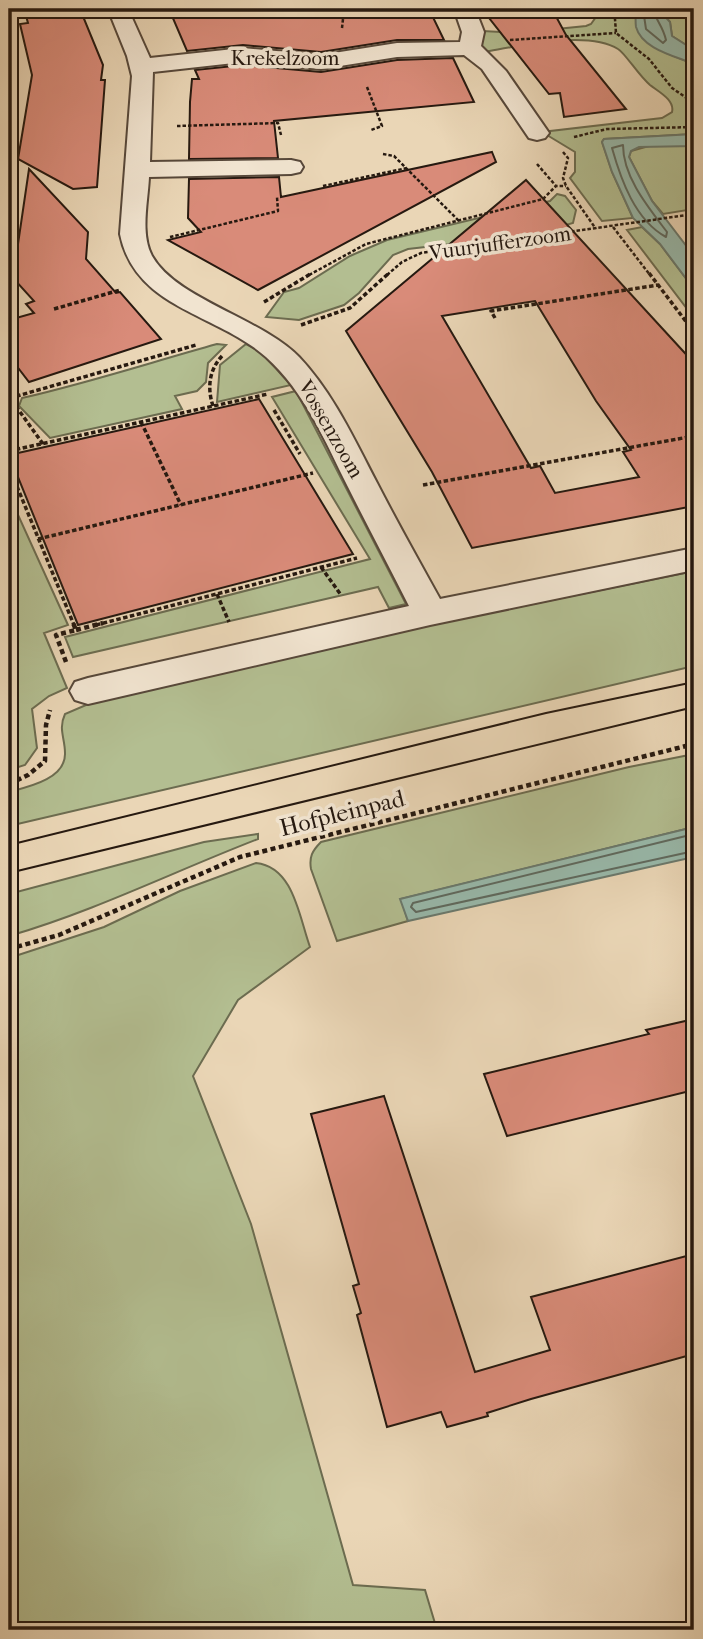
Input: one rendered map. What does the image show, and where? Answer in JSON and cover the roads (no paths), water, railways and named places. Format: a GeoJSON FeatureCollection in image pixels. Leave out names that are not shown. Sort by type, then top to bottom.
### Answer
{"type":"FeatureCollection","features":[{"type":"Feature","properties":{"kind":"street"},"geometry":{"type":"LineString","coordinates":[[118,9],[142,66],[136,170],[290,167]]}},
{"type":"Feature","properties":{"kind":"street"},"geometry":{"type":"LineString","coordinates":[[464,9],[473,32],[470,45],[488,62],[527,123],[537,133]]}},
{"type":"Feature","properties":{"kind":"street","name":"Krekelzoom"},"geometry":{"type":"LineString","coordinates":[[142,66],[243,55],[321,62],[397,50],[470,45]]}},
{"type":"Feature","properties":{"kind":"street","name":"Vossenzoom"},"geometry":{"type":"LineString","coordinates":[[136,170],[132,246],[155,279],[272,347],[309,385],[430,613]]}},
{"type":"Feature","properties":{"kind":"street"},"geometry":{"type":"LineString","coordinates":[[88,691],[430,613],[694,559]]}},
{"type":"Feature","properties":{"kind":"water"},"geometry":{"type":"Polygon","coordinates":[[[636,9],[658,9],[670,22],[672,36],[694,50],[694,64],[660,51],[645,41],[636,27],[636,9]]]}},
{"type":"Feature","properties":{"kind":"water"},"geometry":{"type":"Polygon","coordinates":[[[694,134],[694,146],[639,147],[631,151],[629,157],[652,201],[694,256],[694,289],[660,244],[633,218],[602,142],[604,139],[694,134]]]}},
{"type":"Feature","properties":{"kind":"water"},"geometry":{"type":"Polygon","coordinates":[[[694,827],[694,857],[408,921],[400,899],[694,827]]]}},
{"type":"Feature","properties":{"kind":"tram line"},"geometry":{"type":"LineString","coordinates":[[9,845],[546,713],[694,682]]}},
{"type":"Feature","properties":{"kind":"tram line"},"geometry":{"type":"LineString","coordinates":[[9,873],[694,707]]}}]}
